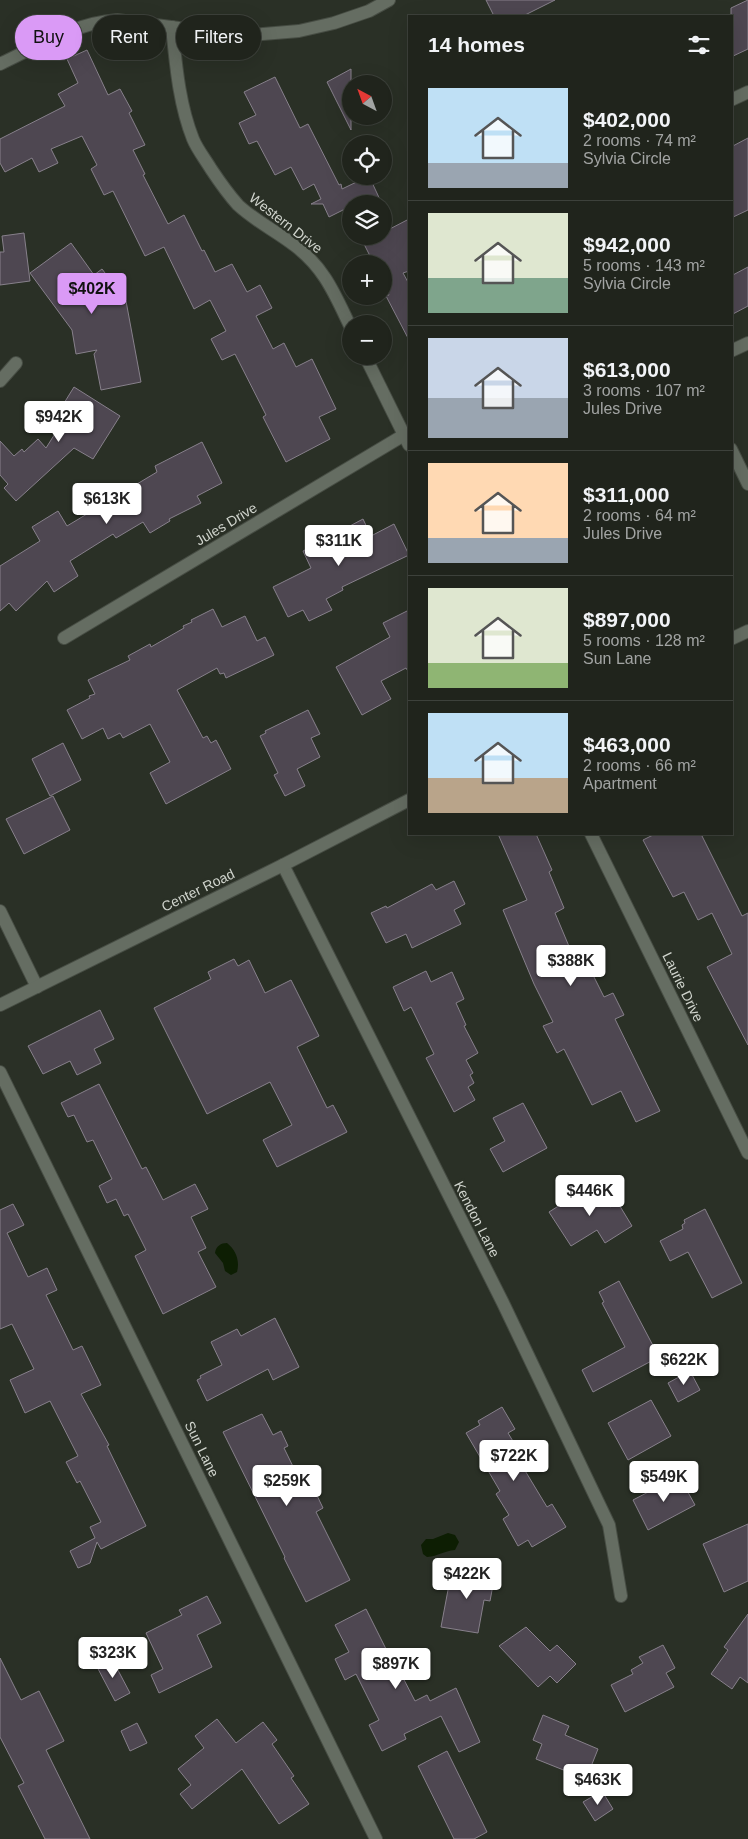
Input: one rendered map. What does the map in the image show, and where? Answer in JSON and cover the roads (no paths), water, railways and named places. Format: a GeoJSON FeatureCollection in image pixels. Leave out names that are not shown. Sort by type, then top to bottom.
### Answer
{"type":"FeatureCollection","features":[{"type":"Feature","properties":{"kind":"street"},"geometry":{"type":"LineString","coordinates":[[0,64],[76,28],[98,21],[117,20],[240,36],[299,31],[334,23],[366,5],[389,0]]}},
{"type":"Feature","properties":{"kind":"street","name":"Western Drive"},"geometry":{"type":"LineString","coordinates":[[172,27],[182,102],[193,140],[218,181],[238,205],[262,224],[294,244],[326,277],[345,315]]}},
{"type":"Feature","properties":{"kind":"street"},"geometry":{"type":"LineString","coordinates":[[733,99],[748,92]]}},
{"type":"Feature","properties":{"kind":"street"},"geometry":{"type":"LineString","coordinates":[[733,350],[748,343]]}},
{"type":"Feature","properties":{"kind":"street"},"geometry":{"type":"LineString","coordinates":[[0,382],[16,363]]}},
{"type":"Feature","properties":{"kind":"street"},"geometry":{"type":"LineString","coordinates":[[369,365],[406,440]]}},
{"type":"Feature","properties":{"kind":"street","name":"Jules Drive"},"geometry":{"type":"LineString","coordinates":[[64,638],[406,440]]}},
{"type":"Feature","properties":{"kind":"street"},"geometry":{"type":"LineString","coordinates":[[733,453],[748,484]]}},
{"type":"Feature","properties":{"kind":"street"},"geometry":{"type":"LineString","coordinates":[[733,638],[748,631]]}},
{"type":"Feature","properties":{"kind":"street","name":"Center Road"},"geometry":{"type":"LineString","coordinates":[[0,1005],[283,865],[408,801]]}},
{"type":"Feature","properties":{"kind":"street","name":"Laurie Drive"},"geometry":{"type":"LineString","coordinates":[[591,835],[748,1153]]}},
{"type":"Feature","properties":{"kind":"street","name":"Kendon Lane"},"geometry":{"type":"LineString","coordinates":[[283,865],[503,1303],[609,1524],[621,1596]]}},
{"type":"Feature","properties":{"kind":"street"},"geometry":{"type":"LineString","coordinates":[[0,912],[37,987]]}},
{"type":"Feature","properties":{"kind":"street","name":"Sun Lane"},"geometry":{"type":"LineString","coordinates":[[0,1072],[376,1839]]}}]}
